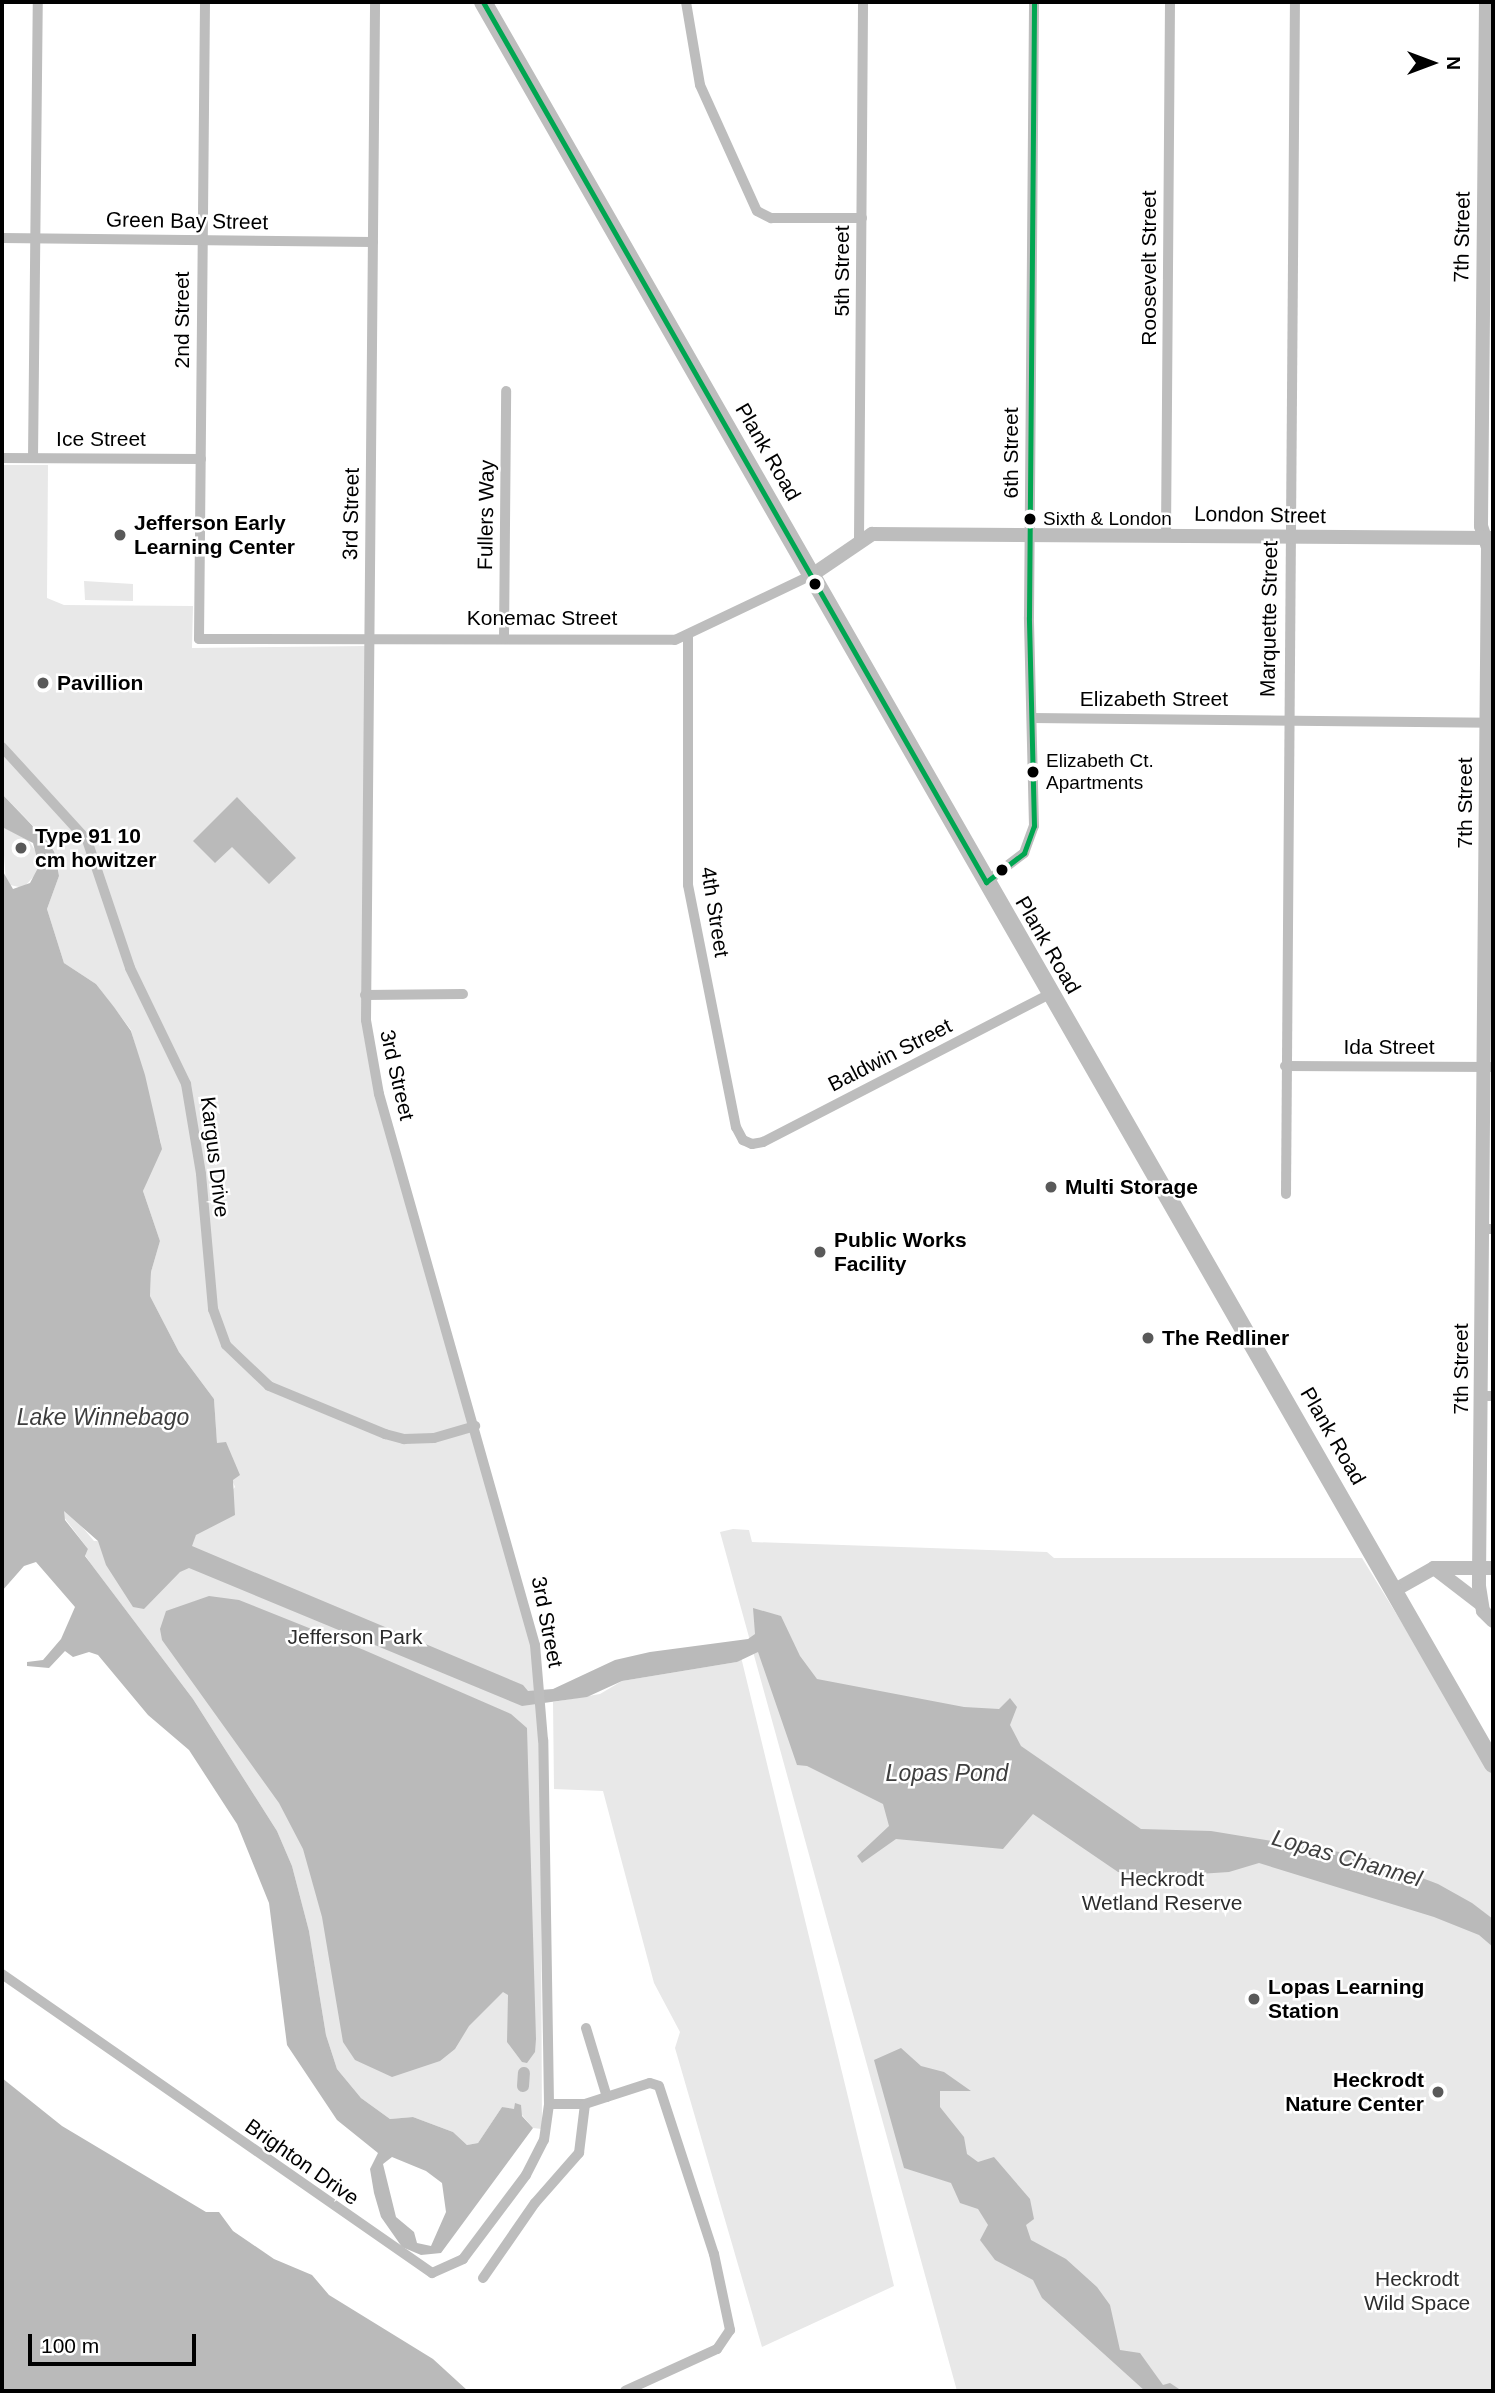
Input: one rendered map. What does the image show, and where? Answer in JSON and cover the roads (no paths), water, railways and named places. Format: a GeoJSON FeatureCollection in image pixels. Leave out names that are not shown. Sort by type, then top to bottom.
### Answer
{"type":"FeatureCollection","features":[{"type":"Feature","properties":{"kind":"main road","name":"Plank Road"},"geometry":{"type":"LineString","coordinates":[[483,2],[1493,1764]]}},
{"type":"Feature","properties":{"kind":"street"},"geometry":{"type":"LineString","coordinates":[[33,458],[38,2]]}},
{"type":"Feature","properties":{"kind":"street","name":"2nd Street"},"geometry":{"type":"LineString","coordinates":[[199,639],[205,2]]}},
{"type":"Feature","properties":{"kind":"street","name":"3rd Street"},"geometry":{"type":"LineString","coordinates":[[375,2],[365,995],[368,1040],[379,1094],[526,1604],[540,1689],[549,2104],[545,2137]]}},
{"type":"Feature","properties":{"kind":"street"},"geometry":{"type":"LineString","coordinates":[[687,2],[698,78],[757,211],[771,218],[862,218]]}},
{"type":"Feature","properties":{"kind":"street","name":"5th Street"},"geometry":{"type":"LineString","coordinates":[[859,540],[863,2]]}},
{"type":"Feature","properties":{"kind":"street","name":"6th Street"},"geometry":{"type":"LineString","coordinates":[[986,882],[1016,862],[1032,836],[1030,535],[1034,2]]}},
{"type":"Feature","properties":{"kind":"street","name":"Roosevelt Street"},"geometry":{"type":"LineString","coordinates":[[1166,535],[1170,2]]}},
{"type":"Feature","properties":{"kind":"street","name":"Marquette Street"},"geometry":{"type":"LineString","coordinates":[[1286,1194],[1287,720],[1296,2]]}},
{"type":"Feature","properties":{"kind":"street","name":"7th Street"},"geometry":{"type":"LineString","coordinates":[[1481,1604],[1486,1568],[1490,905],[1489,538],[1481,398],[1486,2]]}},
{"type":"Feature","properties":{"kind":"street","name":"Green Bay Street"},"geometry":{"type":"LineString","coordinates":[[2,238],[373,242]]}},
{"type":"Feature","properties":{"kind":"street","name":"Fullers Way"},"geometry":{"type":"LineString","coordinates":[[504,639],[506,391]]}},
{"type":"Feature","properties":{"kind":"street","name":"Ice Street"},"geometry":{"type":"LineString","coordinates":[[2,458],[201,459]]}},
{"type":"Feature","properties":{"kind":"street","name":"London Street"},"geometry":{"type":"LineString","coordinates":[[859,540],[885,533],[1489,538]]}},
{"type":"Feature","properties":{"kind":"street","name":"Konemac Street"},"geometry":{"type":"LineString","coordinates":[[199,639],[688,637],[812,575],[859,540]]}},
{"type":"Feature","properties":{"kind":"street","name":"4th Street"},"geometry":{"type":"LineString","coordinates":[[688,637],[688,885],[736,1127],[746,1143]]}},
{"type":"Feature","properties":{"kind":"street","name":"Elizabeth Street"},"geometry":{"type":"LineString","coordinates":[[1032,718],[1490,723]]}},
{"type":"Feature","properties":{"kind":"street","name":"Kargus Drive"},"geometry":{"type":"LineString","coordinates":[[2,747],[87,840],[121,944],[186,1084],[201,1174],[213,1309],[226,1345],[269,1386],[385,1434],[404,1439],[434,1438],[475,1426]]}},
{"type":"Feature","properties":{"kind":"street"},"geometry":{"type":"LineString","coordinates":[[365,995],[463,994]]}},
{"type":"Feature","properties":{"kind":"street","name":"Baldwin Street"},"geometry":{"type":"LineString","coordinates":[[746,1143],[763,1142],[1050,994]]}},
{"type":"Feature","properties":{"kind":"street","name":"Ida Street"},"geometry":{"type":"LineString","coordinates":[[1285,1066],[1489,1067]]}},
{"type":"Feature","properties":{"kind":"street"},"geometry":{"type":"LineString","coordinates":[[1395,1590],[1434,1568],[1486,1568]]}},
{"type":"Feature","properties":{"kind":"street"},"geometry":{"type":"LineString","coordinates":[[1434,1568],[1481,1604],[1493,1621]]}},
{"type":"Feature","properties":{"kind":"street","name":"Brighton Drive"},"geometry":{"type":"LineString","coordinates":[[2,1974],[424,2270],[440,2273],[463,2259],[526,2175],[545,2137]]}},
{"type":"Feature","properties":{"kind":"street"},"geometry":{"type":"LineString","coordinates":[[586,2028],[607,2097]]}},
{"type":"Feature","properties":{"kind":"street"},"geometry":{"type":"LineString","coordinates":[[549,2104],[584,2104],[650,2083],[659,2086],[702,2212],[730,2330],[717,2349],[625,2391]]}},
{"type":"Feature","properties":{"kind":"street"},"geometry":{"type":"LineString","coordinates":[[483,2278],[535,2203],[579,2153],[584,2104]]}},
{"type":"Feature","properties":{"kind":"water"},"geometry":{"type":"Polygon","coordinates":[[[2,794],[51,845],[59,876],[47,909],[64,963],[96,984],[114,1007],[131,1031],[145,1075],[162,1149],[143,1191],[160,1241],[151,1272],[150,1296],[179,1352],[214,1399],[217,1443],[226,1442],[240,1475],[233,1480],[235,1515],[196,1535],[192,1546],[523,1685],[528,1691],[553,1689],[615,1660],[650,1652],[748,1639],[755,1634],[753,1608],[781,1616],[800,1656],[817,1679],[964,1707],[999,1709],[1010,1698],[1017,1707],[1010,1725],[1021,1746],[1141,1829],[1211,1831],[1364,1856],[1438,1884],[1472,1903],[1493,1919],[1493,1947],[1479,1935],[1434,1917],[1259,1863],[1229,1872],[1153,1877],[1118,1872],[1033,1814],[1003,1849],[896,1839],[862,1863],[857,1856],[889,1826],[883,1804],[807,1766],[797,1765],[758,1652],[737,1662],[622,1681],[587,1697],[522,1706],[189,1568],[180,1572],[144,1609],[133,1607],[106,1565],[98,1541],[64,1511],[65,1520],[88,1549],[85,1556],[193,1699],[277,1831],[292,1866],[309,1931],[326,2035],[337,2069],[361,2098],[390,2119],[413,2117],[453,2132],[467,2145],[478,2143],[502,2107],[514,2109],[515,2103],[521,2105],[522,2116],[533,2128],[441,2253],[421,2255],[402,2247],[381,2217],[374,2193],[370,2169],[378,2153],[337,2120],[287,2045],[269,1903],[237,1824],[189,1750],[148,1715],[98,1655],[89,1652],[73,1657],[65,1651],[49,1668],[27,1666],[27,1662],[43,1660],[61,1639],[75,1607],[36,1562],[24,1566],[2,1591],[2,870],[13,889],[30,883],[39,866],[33,843],[2,827],[2,794]],[[392,2157],[383,2164],[396,2217],[414,2232],[417,2243],[431,2246],[446,2212],[442,2183],[426,2171],[392,2157]]]}},
{"type":"Feature","properties":{"kind":"water"},"geometry":{"type":"Polygon","coordinates":[[[237,797],[296,858],[269,884],[232,847],[215,863],[193,841],[237,797]]]}},
{"type":"Feature","properties":{"kind":"water"},"geometry":{"type":"Polygon","coordinates":[[[209,1596],[239,1600],[364,1650],[511,1714],[527,1728],[536,2039],[535,2052],[527,2063],[522,2062],[507,2042],[508,1995],[503,1992],[469,2026],[455,2049],[440,2061],[392,2077],[355,2060],[343,2042],[322,1917],[303,1849],[279,1803],[162,1640],[160,1629],[166,1611],[209,1596]]]}},
{"type":"Feature","properties":{"kind":"water"},"geometry":{"type":"Polygon","coordinates":[[[901,2048],[921,2066],[944,2072],[971,2091],[940,2091],[940,2107],[964,2137],[967,2154],[978,2162],[994,2157],[1030,2199],[1034,2219],[1026,2225],[1031,2240],[1066,2259],[1097,2287],[1110,2305],[1120,2350],[1140,2353],[1163,2385],[1170,2383],[1182,2391],[1145,2391],[1042,2298],[1033,2280],[995,2260],[980,2240],[988,2225],[978,2209],[960,2203],[951,2183],[904,2168],[874,2060],[901,2048]]]}},
{"type":"Feature","properties":{"kind":"water"},"geometry":{"type":"Polygon","coordinates":[[[2,2078],[62,2126],[206,2212],[219,2212],[233,2231],[274,2259],[312,2275],[329,2295],[433,2359],[468,2391],[2,2391],[2,2078]]]}},
{"type":"Feature","properties":{"kind":"waterway"},"geometry":{"type":"LineString","coordinates":[[523,2086],[524,2073]]}},
{"type":"Feature","properties":{"kind":"place","name":"Sixth & London"},"geometry":{"type":"Point","coordinates":[1030,519]}},
{"type":"Feature","properties":{"kind":"place","name":"Jefferson Early Learning Center"},"geometry":{"type":"Point","coordinates":[120,535]}},
{"type":"Feature","properties":{"kind":"place","name":"Pavillion"},"geometry":{"type":"Point","coordinates":[43,683]}},
{"type":"Feature","properties":{"kind":"place","name":"Elizabeth Ct. Apartments"},"geometry":{"type":"Point","coordinates":[1033,772]}},
{"type":"Feature","properties":{"kind":"place","name":"Type 91 10 cm howitzer"},"geometry":{"type":"Point","coordinates":[21,848]}},
{"type":"Feature","properties":{"kind":"place","name":"Multi Storage"},"geometry":{"type":"Point","coordinates":[1051,1187]}},
{"type":"Feature","properties":{"kind":"place","name":"Public Works Facility"},"geometry":{"type":"Point","coordinates":[820,1252]}},
{"type":"Feature","properties":{"kind":"place","name":"The Redliner"},"geometry":{"type":"Point","coordinates":[1148,1338]}},
{"type":"Feature","properties":{"kind":"place","name":"Lopas Learning Station"},"geometry":{"type":"Point","coordinates":[1254,1999]}},
{"type":"Feature","properties":{"kind":"place","name":"Heckrodt Nature Center"},"geometry":{"type":"Point","coordinates":[1438,2092]}},
{"type":"Feature","properties":{"kind":"water label","name":"Lake Winnebago"},"geometry":{"type":"Point","coordinates":[103,1417]}},
{"type":"Feature","properties":{"kind":"water label","name":"Lopas Pond"},"geometry":{"type":"Point","coordinates":[947,1773]}},
{"type":"Feature","properties":{"kind":"water label","name":"Lopas Channel"},"geometry":{"type":"Point","coordinates":[1347,1858]}},
{"type":"Feature","properties":{"kind":"park label","name":"Jefferson Park"},"geometry":{"type":"Point","coordinates":[355,1637]}},
{"type":"Feature","properties":{"kind":"park label","name":"Heckrodt Wetland Reserve"},"geometry":{"type":"Point","coordinates":[1162,1891]}},
{"type":"Feature","properties":{"kind":"park label","name":"Heckrodt Wild Space"},"geometry":{"type":"Point","coordinates":[1417,2291]}}]}
